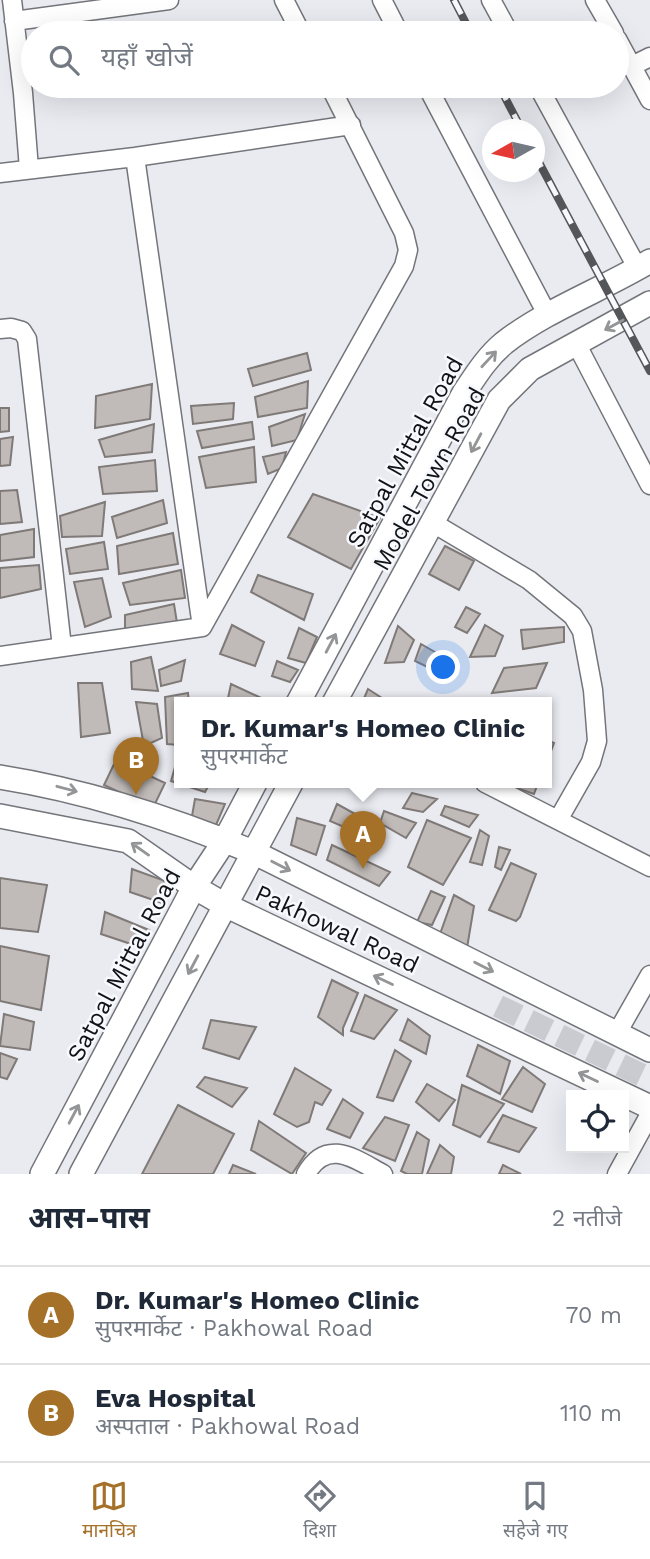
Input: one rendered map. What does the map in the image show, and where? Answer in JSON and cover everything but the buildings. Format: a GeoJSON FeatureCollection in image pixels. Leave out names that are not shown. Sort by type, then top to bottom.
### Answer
{"type":"FeatureCollection","features":[{"type":"Feature","properties":{"kind":"street"},"geometry":{"type":"LineString","coordinates":[[12,0],[21,90]]}},
{"type":"Feature","properties":{"kind":"street"},"geometry":{"type":"LineString","coordinates":[[14,21],[169,0]]}},
{"type":"Feature","properties":{"kind":"street"},"geometry":{"type":"LineString","coordinates":[[284,0],[295,21]]}},
{"type":"Feature","properties":{"kind":"street"},"geometry":{"type":"LineString","coordinates":[[382,0],[393,21]]}},
{"type":"Feature","properties":{"kind":"street"},"geometry":{"type":"LineString","coordinates":[[491,0],[502,21]]}},
{"type":"Feature","properties":{"kind":"street"},"geometry":{"type":"LineString","coordinates":[[596,0],[607,21]]}},
{"type":"Feature","properties":{"kind":"street"},"geometry":{"type":"LineString","coordinates":[[632,66],[650,57]]}},
{"type":"Feature","properties":{"kind":"street"},"geometry":{"type":"LineString","coordinates":[[629,61],[650,100]]}},
{"type":"Feature","properties":{"kind":"street"},"geometry":{"type":"LineString","coordinates":[[22,98],[29,169]]}},
{"type":"Feature","properties":{"kind":"street"},"geometry":{"type":"LineString","coordinates":[[202,627],[404,266],[408,250],[404,233],[336,98]]}},
{"type":"Feature","properties":{"kind":"street"},"geometry":{"type":"LineString","coordinates":[[433,98],[548,316]]}},
{"type":"Feature","properties":{"kind":"street"},"geometry":{"type":"LineString","coordinates":[[545,98],[644,265]]}},
{"type":"Feature","properties":{"kind":"street"},"geometry":{"type":"LineString","coordinates":[[0,173],[135,157],[351,125]]}},
{"type":"Feature","properties":{"kind":"street"},"geometry":{"type":"LineString","coordinates":[[135,157],[202,627]]}},
{"type":"Feature","properties":{"kind":"street","name":"Satpal Mittal Road"},"geometry":{"type":"LineString","coordinates":[[301,697],[457,405],[482,364],[504,343],[548,316],[644,265]]}},
{"type":"Feature","properties":{"kind":"street","name":"Model Town Road"},"geometry":{"type":"LineString","coordinates":[[337,697],[499,400],[530,369],[650,303]]}},
{"type":"Feature","properties":{"kind":"street"},"geometry":{"type":"LineString","coordinates":[[0,329],[22,331],[27,339],[62,647]]}},
{"type":"Feature","properties":{"kind":"street"},"geometry":{"type":"LineString","coordinates":[[577,345],[650,485]]}},
{"type":"Feature","properties":{"kind":"street"},"geometry":{"type":"LineString","coordinates":[[433,523],[529,580],[573,616],[582,631],[593,690],[597,741],[591,762],[558,820]]}},
{"type":"Feature","properties":{"kind":"street"},"geometry":{"type":"LineString","coordinates":[[0,656],[202,627]]}},
{"type":"Feature","properties":{"kind":"street","name":"Pakhowal Road"},"geometry":{"type":"LineString","coordinates":[[0,777],[54,786],[110,800],[225,840],[650,1050]]}},
{"type":"Feature","properties":{"kind":"street","name":"Satpal Mittal Road"},"geometry":{"type":"LineString","coordinates":[[42,1174],[194,887],[225,840],[252,788]]}},
{"type":"Feature","properties":{"kind":"street"},"geometry":{"type":"LineString","coordinates":[[81,1174],[288,788]]}},
{"type":"Feature","properties":{"kind":"street"},"geometry":{"type":"LineString","coordinates":[[495,788],[650,867]]}},
{"type":"Feature","properties":{"kind":"street","name":"Pakhowal Road"},"geometry":{"type":"LineString","coordinates":[[0,816],[128,841],[225,905],[650,1107]]}},
{"type":"Feature","properties":{"kind":"street"},"geometry":{"type":"LineString","coordinates":[[617,1033],[650,975]]}},
{"type":"Feature","properties":{"kind":"street"},"geometry":{"type":"LineString","coordinates":[[617,1174],[650,1114]]}},
{"type":"Feature","properties":{"kind":"street"},"geometry":{"type":"LineString","coordinates":[[306,1174],[313,1162],[325,1154],[353,1158],[383,1174]]}},
{"type":"Feature","properties":{"kind":"tunnel"},"geometry":{"type":"LineString","coordinates":[[498,1006],[650,1079]]}},
{"type":"Feature","properties":{"kind":"railway"},"geometry":{"type":"LineString","coordinates":[[454,0],[465,21]]}},
{"type":"Feature","properties":{"kind":"railway"},"geometry":{"type":"LineString","coordinates":[[505,98],[516,119]]}},
{"type":"Feature","properties":{"kind":"railway"},"geometry":{"type":"LineString","coordinates":[[545,174],[650,371]]}},
{"type":"Feature","properties":{"kind":"place","name":"Eva Hospital"},"geometry":{"type":"Point","coordinates":[136,795]}},
{"type":"Feature","properties":{"kind":"place","name":"Dr. Kumar's Homeo Clinic"},"geometry":{"type":"Point","coordinates":[363,869]}}]}
